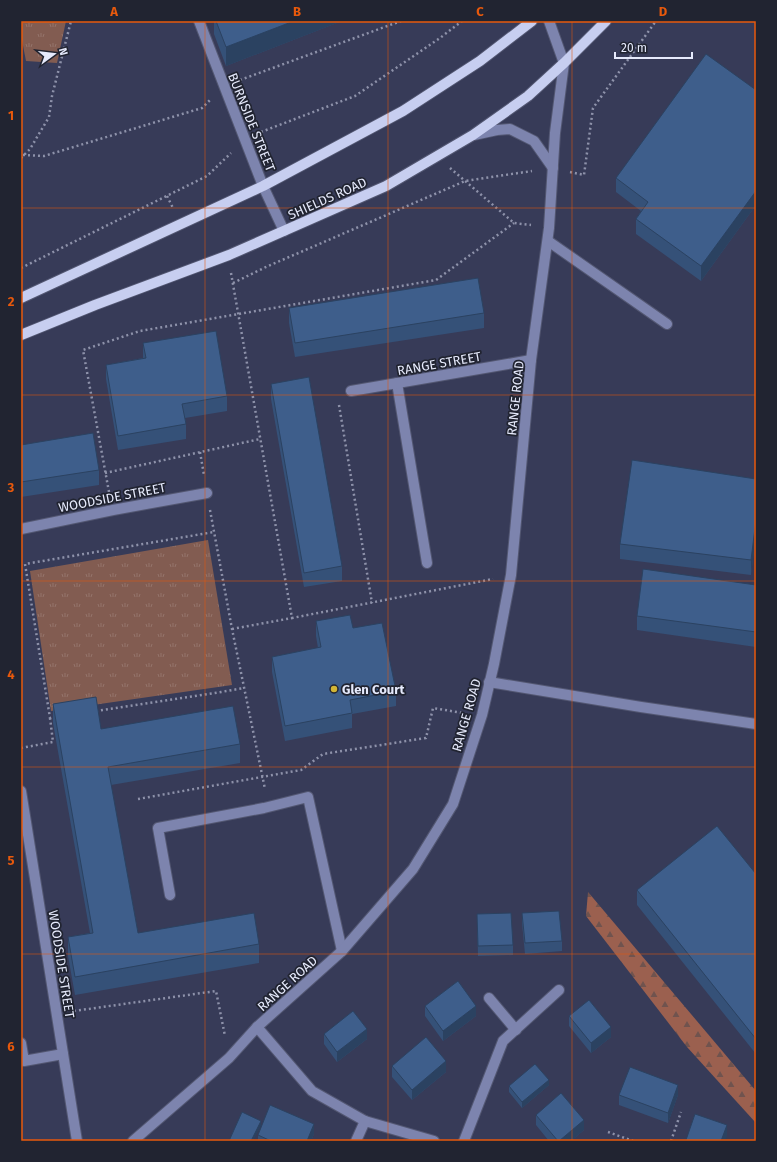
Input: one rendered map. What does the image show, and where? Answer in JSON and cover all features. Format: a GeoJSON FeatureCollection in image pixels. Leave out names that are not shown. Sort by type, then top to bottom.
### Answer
{"type":"FeatureCollection","features":[{"type":"Feature","properties":{"kind":"main road"},"geometry":{"type":"LineString","coordinates":[[21,298],[263,186],[403,111],[480,61],[532,21]]}},
{"type":"Feature","properties":{"kind":"main road","name":"SHIELDS ROAD"},"geometry":{"type":"LineString","coordinates":[[21,335],[95,305],[229,255],[386,186],[473,135],[528,96],[606,21]]}},
{"type":"Feature","properties":{"kind":"street","name":"BURNSIDE STREET"},"geometry":{"type":"LineString","coordinates":[[199,21],[246,138],[263,186],[284,231]]}},
{"type":"Feature","properties":{"kind":"street","name":"RANGE ROAD"},"geometry":{"type":"LineString","coordinates":[[132,1141],[229,1058],[258,1027],[342,951],[412,869],[453,804],[482,715],[511,575],[531,360],[548,241],[555,133],[564,63],[549,21]]}},
{"type":"Feature","properties":{"kind":"street"},"geometry":{"type":"LineString","coordinates":[[473,135],[510,129],[534,141],[553,168]]}},
{"type":"Feature","properties":{"kind":"street"},"geometry":{"type":"LineString","coordinates":[[548,241],[668,324]]}},
{"type":"Feature","properties":{"kind":"street","name":"RANGE STREET"},"geometry":{"type":"LineString","coordinates":[[351,391],[531,360]]}},
{"type":"Feature","properties":{"kind":"street"},"geometry":{"type":"LineString","coordinates":[[397,383],[427,563]]}},
{"type":"Feature","properties":{"kind":"street","name":"WOODSIDE STREET"},"geometry":{"type":"LineString","coordinates":[[21,528],[207,492]]}},
{"type":"Feature","properties":{"kind":"street"},"geometry":{"type":"LineString","coordinates":[[489,682],[641,708],[756,724]]}},
{"type":"Feature","properties":{"kind":"street","name":"WOODSIDE STREET"},"geometry":{"type":"LineString","coordinates":[[21,796],[77,1141]]}},
{"type":"Feature","properties":{"kind":"street"},"geometry":{"type":"LineString","coordinates":[[170,895],[158,828],[269,807],[308,797],[342,951]]}},
{"type":"Feature","properties":{"kind":"street"},"geometry":{"type":"LineString","coordinates":[[464,1141],[503,1041],[559,990]]}},
{"type":"Feature","properties":{"kind":"street"},"geometry":{"type":"LineString","coordinates":[[489,998],[516,1030]]}},
{"type":"Feature","properties":{"kind":"street"},"geometry":{"type":"LineString","coordinates":[[258,1027],[312,1091],[364,1121],[434,1141]]}},
{"type":"Feature","properties":{"kind":"street"},"geometry":{"type":"LineString","coordinates":[[21,1043],[24,1061],[63,1054]]}},
{"type":"Feature","properties":{"kind":"street"},"geometry":{"type":"LineString","coordinates":[[356,1141],[364,1121]]}},
{"type":"Feature","properties":{"kind":"path"},"geometry":{"type":"LineString","coordinates":[[21,158],[30,149],[49,117],[52,96],[71,21]]}},
{"type":"Feature","properties":{"kind":"path"},"geometry":{"type":"LineString","coordinates":[[233,283],[266,267],[465,181],[553,168],[584,175],[593,108],[656,21]]}},
{"type":"Feature","properties":{"kind":"path"},"geometry":{"type":"LineString","coordinates":[[437,156],[514,223],[549,228]]}},
{"type":"Feature","properties":{"kind":"path"},"geometry":{"type":"LineString","coordinates":[[113,510],[83,350],[140,331],[436,280],[514,223]]}},
{"type":"Feature","properties":{"kind":"path"},"geometry":{"type":"LineString","coordinates":[[229,255],[238,314],[292,618]]}},
{"type":"Feature","properties":{"kind":"path"},"geometry":{"type":"LineString","coordinates":[[351,391],[338,394],[372,603]]}},
{"type":"Feature","properties":{"kind":"path"},"geometry":{"type":"LineString","coordinates":[[105,472],[260,439]]}},
{"type":"Feature","properties":{"kind":"path"},"geometry":{"type":"LineString","coordinates":[[200,452],[232,629],[269,807]]}},
{"type":"Feature","properties":{"kind":"path"},"geometry":{"type":"LineString","coordinates":[[21,748],[53,742],[25,564],[214,532]]}},
{"type":"Feature","properties":{"kind":"path"},"geometry":{"type":"LineString","coordinates":[[232,629],[511,575]]}},
{"type":"Feature","properties":{"kind":"path"},"geometry":{"type":"LineString","coordinates":[[89,712],[244,688]]}},
{"type":"Feature","properties":{"kind":"path"},"geometry":{"type":"LineString","coordinates":[[138,799],[301,770],[324,754],[426,738],[433,708],[482,715]]}},
{"type":"Feature","properties":{"kind":"path"},"geometry":{"type":"LineString","coordinates":[[50,718],[58,717]]}},
{"type":"Feature","properties":{"kind":"path"},"geometry":{"type":"LineString","coordinates":[[57,1014],[216,991],[229,1058]]}},
{"type":"Feature","properties":{"kind":"path"},"geometry":{"type":"LineString","coordinates":[[671,1141],[681,1112]]}},
{"type":"Feature","properties":{"kind":"path"},"geometry":{"type":"LineString","coordinates":[[608,1132],[634,1141]]}},
{"type":"Feature","properties":{"kind":"green space"},"geometry":{"type":"Polygon","coordinates":[[[21,21],[66,21],[57,63],[26,61],[21,35],[21,21]]]}},
{"type":"Feature","properties":{"kind":"green space"},"geometry":{"type":"Polygon","coordinates":[[[208,540],[232,685],[51,711],[30,571],[208,540]]]}},
{"type":"Feature","properties":{"kind":"green space"},"geometry":{"type":"Polygon","coordinates":[[[588,892],[756,1091],[756,1123],[687,1047],[586,916],[588,892]]]}},
{"type":"Feature","properties":{"kind":"building"},"geometry":{"type":"Polygon","coordinates":[[[216,21],[294,21],[226,47],[216,21]]]}},
{"type":"Feature","properties":{"kind":"building"},"geometry":{"type":"Polygon","coordinates":[[[706,54],[756,90],[756,191],[701,266],[636,219],[648,202],[616,178],[706,54]]]}},
{"type":"Feature","properties":{"kind":"building"},"geometry":{"type":"Polygon","coordinates":[[[478,278],[484,313],[295,343],[289,308],[478,278]]]}},
{"type":"Feature","properties":{"kind":"building"},"geometry":{"type":"Polygon","coordinates":[[[216,331],[227,396],[182,404],[186,424],[118,436],[106,365],[146,358],[143,343],[216,331]]]}},
{"type":"Feature","properties":{"kind":"building"},"geometry":{"type":"Polygon","coordinates":[[[309,377],[342,566],[304,573],[271,384],[309,377]]]}},
{"type":"Feature","properties":{"kind":"building"},"geometry":{"type":"Polygon","coordinates":[[[93,433],[99,470],[21,482],[21,445],[93,433]]]}},
{"type":"Feature","properties":{"kind":"building"},"geometry":{"type":"Polygon","coordinates":[[[632,460],[756,479],[756,520],[751,560],[620,544],[632,460]]]}},
{"type":"Feature","properties":{"kind":"building"},"geometry":{"type":"Polygon","coordinates":[[[643,569],[756,585],[756,632],[637,616],[643,569]]]}},
{"type":"Feature","properties":{"kind":"building","name":"Glen Court"},"geometry":{"type":"Polygon","coordinates":[[[350,615],[353,628],[382,623],[396,691],[350,700],[352,713],[285,726],[272,657],[321,647],[316,621],[350,615]]]}},
{"type":"Feature","properties":{"kind":"building"},"geometry":{"type":"Polygon","coordinates":[[[96,697],[101,729],[233,706],[240,744],[108,767],[138,933],[254,913],[259,944],[75,977],[68,937],[93,933],[53,704],[96,697]]]}},
{"type":"Feature","properties":{"kind":"building"},"geometry":{"type":"Polygon","coordinates":[[[717,826],[756,874],[756,1039],[637,890],[717,826]]]}},
{"type":"Feature","properties":{"kind":"building"},"geometry":{"type":"Polygon","coordinates":[[[559,911],[562,941],[525,943],[522,913],[559,911]]]}},
{"type":"Feature","properties":{"kind":"building"},"geometry":{"type":"Polygon","coordinates":[[[511,913],[513,945],[478,946],[477,914],[511,913]]]}},
{"type":"Feature","properties":{"kind":"building"},"geometry":{"type":"Polygon","coordinates":[[[458,981],[476,1006],[443,1031],[425,1006],[458,981]]]}},
{"type":"Feature","properties":{"kind":"building"},"geometry":{"type":"Polygon","coordinates":[[[589,1000],[611,1027],[591,1043],[569,1016],[589,1000]]]}},
{"type":"Feature","properties":{"kind":"building"},"geometry":{"type":"Polygon","coordinates":[[[353,1011],[367,1029],[337,1052],[324,1034],[353,1011]]]}},
{"type":"Feature","properties":{"kind":"building"},"geometry":{"type":"Polygon","coordinates":[[[426,1037],[446,1061],[412,1090],[392,1066],[426,1037]]]}},
{"type":"Feature","properties":{"kind":"building"},"geometry":{"type":"Polygon","coordinates":[[[535,1064],[549,1080],[522,1102],[509,1086],[535,1064]]]}},
{"type":"Feature","properties":{"kind":"building"},"geometry":{"type":"Polygon","coordinates":[[[630,1067],[678,1085],[668,1113],[619,1095],[630,1067]]]}},
{"type":"Feature","properties":{"kind":"building"},"geometry":{"type":"Polygon","coordinates":[[[561,1093],[584,1120],[558,1141],[536,1115],[561,1093]]]}},
{"type":"Feature","properties":{"kind":"building"},"geometry":{"type":"Polygon","coordinates":[[[270,1105],[314,1124],[307,1141],[271,1141],[258,1135],[270,1105]]]}},
{"type":"Feature","properties":{"kind":"building"},"geometry":{"type":"Polygon","coordinates":[[[242,1112],[261,1121],[251,1141],[229,1141],[242,1112]]]}},
{"type":"Feature","properties":{"kind":"building"},"geometry":{"type":"Polygon","coordinates":[[[695,1114],[727,1125],[721,1141],[686,1140],[695,1114]]]}},
{"type":"Feature","properties":{"kind":"place","name":"Glen Court"},"geometry":{"type":"Point","coordinates":[334,689]}}]}
